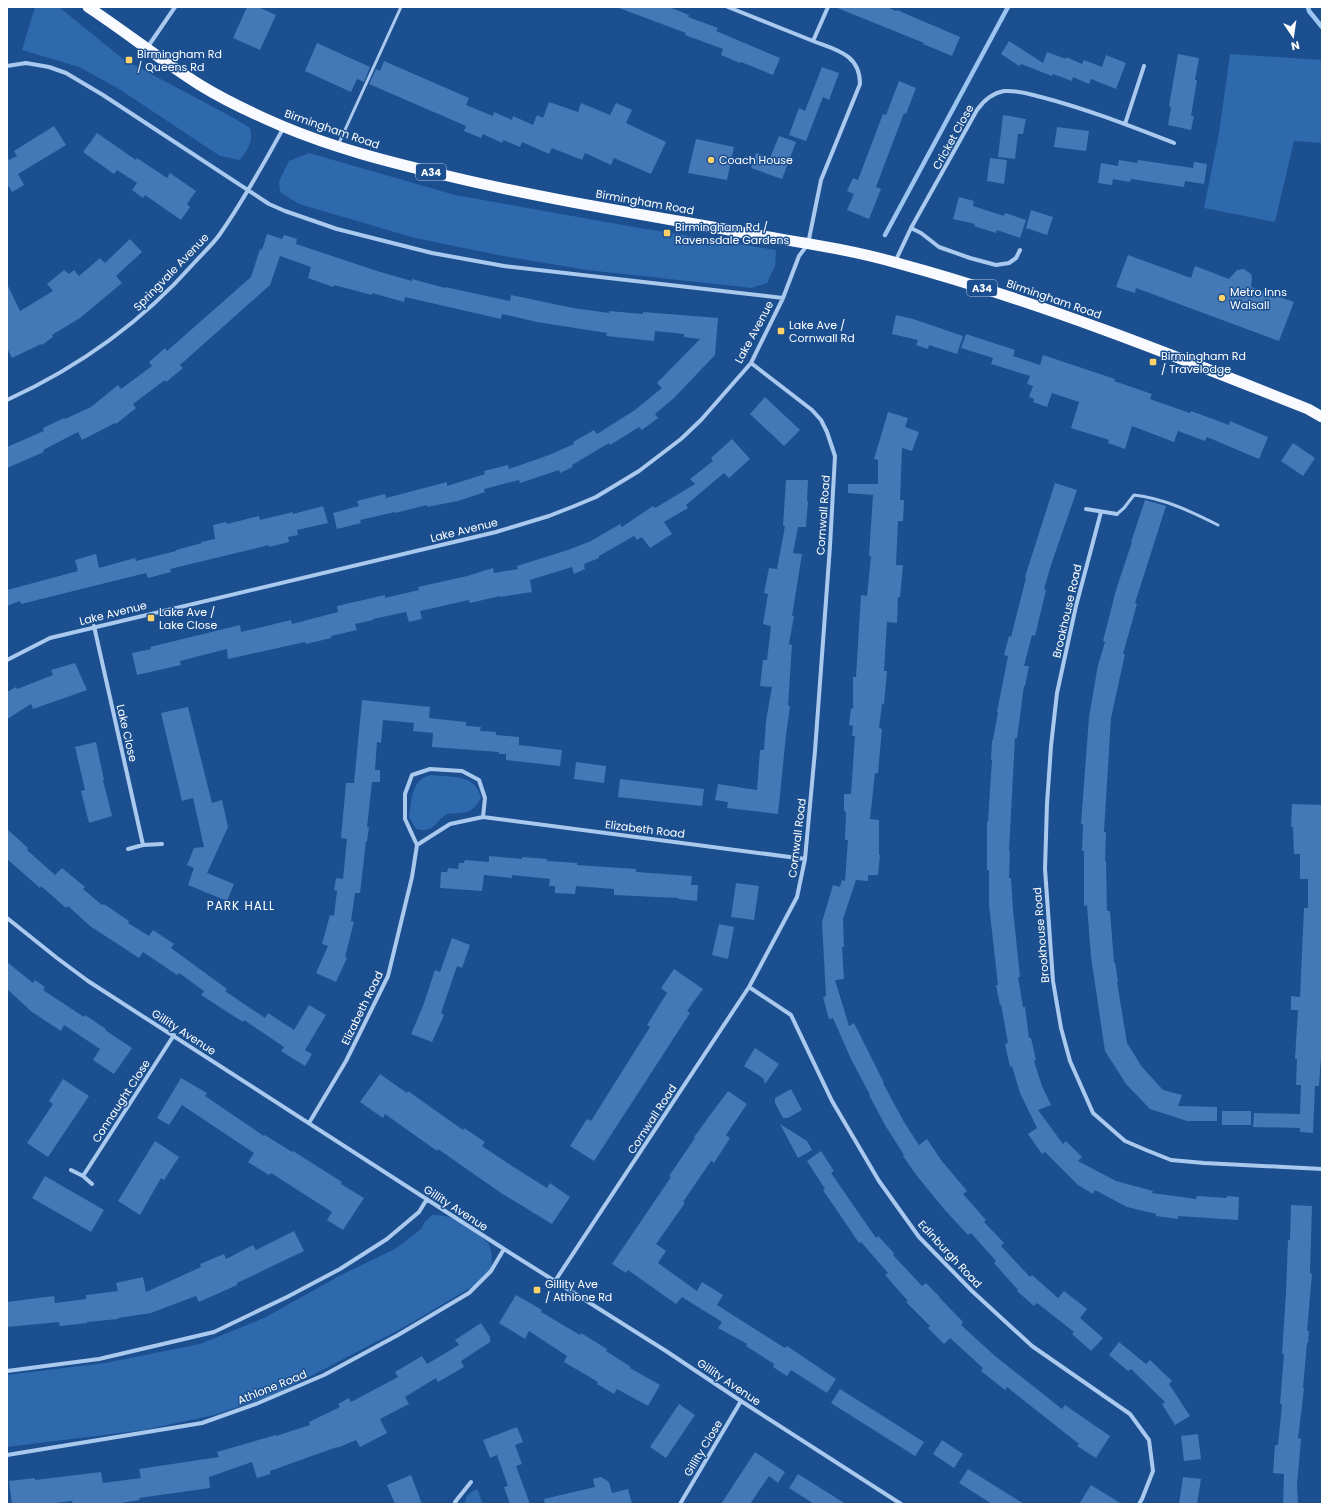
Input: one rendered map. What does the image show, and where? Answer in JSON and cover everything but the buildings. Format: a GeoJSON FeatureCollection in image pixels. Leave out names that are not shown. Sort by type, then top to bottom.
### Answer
{"type":"FeatureCollection","features":[{"type":"Feature","properties":{"kind":"highway","name":"Birmingham Road"},"geometry":{"type":"LineString","coordinates":[[88,7],[203,86],[247,110],[337,147],[382,160],[485,185],[808,244],[896,262],[1038,307],[1152,347],[1308,409],[1322,417]]}},
{"type":"Feature","properties":{"kind":"highway","name":"Birmingham Road"},"geometry":{"type":"LineString","coordinates":[[1308,409],[1322,412]]}},
{"type":"Feature","properties":{"kind":"street"},"geometry":{"type":"LineString","coordinates":[[147,48],[175,7]]}},
{"type":"Feature","properties":{"kind":"street"},"geometry":{"type":"LineString","coordinates":[[728,7],[846,54],[858,70],[860,84],[821,180],[808,244]]}},
{"type":"Feature","properties":{"kind":"street"},"geometry":{"type":"LineString","coordinates":[[813,41],[828,7]]}},
{"type":"Feature","properties":{"kind":"street"},"geometry":{"type":"LineString","coordinates":[[7,66],[26,63],[49,67],[66,73],[103,95],[269,204],[284,211],[337,229],[432,253],[504,266],[783,298]]}},
{"type":"Feature","properties":{"kind":"street"},"geometry":{"type":"LineString","coordinates":[[1125,124],[1144,66]]}},
{"type":"Feature","properties":{"kind":"street","name":"Cricket Close"},"geometry":{"type":"LineString","coordinates":[[896,262],[911,228],[978,110],[988,98],[994,94],[1004,91],[1013,91],[1063,103],[1125,124],[1174,143]]}},
{"type":"Feature","properties":{"kind":"street","name":"Springvale Avenue"},"geometry":{"type":"LineString","coordinates":[[7,400],[42,383],[88,356],[140,316],[188,270],[219,235],[248,191],[284,126]]}},
{"type":"Feature","properties":{"kind":"street"},"geometry":{"type":"LineString","coordinates":[[911,228],[921,233],[939,247],[996,265],[1009,263],[1016,258],[1020,250]]}},
{"type":"Feature","properties":{"kind":"street","name":"Lake Avenue"},"geometry":{"type":"LineString","coordinates":[[7,660],[50,638],[94,626],[496,532],[561,512],[596,497],[618,485],[661,456],[701,420],[751,363],[783,298],[799,256],[808,244]]}},
{"type":"Feature","properties":{"kind":"street","name":"Cornwall Road"},"geometry":{"type":"LineString","coordinates":[[555,1281],[749,987],[797,897],[805,859],[815,751],[835,456],[827,432],[812,410],[751,363]]}},
{"type":"Feature","properties":{"kind":"street"},"geometry":{"type":"LineString","coordinates":[[1086,509],[1117,514]]}},
{"type":"Feature","properties":{"kind":"street","name":"Brookhouse Road"},"geometry":{"type":"LineString","coordinates":[[1101,512],[1076,606],[1057,693],[1051,746],[1047,804],[1045,869],[1053,981],[1061,1028],[1070,1061],[1093,1113],[1124,1141],[1171,1160],[1322,1169]]}},
{"type":"Feature","properties":{"kind":"street","name":"Lake Close"},"geometry":{"type":"LineString","coordinates":[[94,626],[143,845]]}},
{"type":"Feature","properties":{"kind":"street"},"geometry":{"type":"LineString","coordinates":[[417,845],[405,819],[405,794],[412,775],[430,769],[462,771],[478,780],[485,798],[483,817]]}},
{"type":"Feature","properties":{"kind":"street","name":"Elizabeth Road"},"geometry":{"type":"LineString","coordinates":[[309,1123],[346,1061],[388,976],[412,877],[417,845],[450,824],[483,817],[805,859]]}},
{"type":"Feature","properties":{"kind":"street"},"geometry":{"type":"LineString","coordinates":[[128,849],[143,845],[162,844]]}},
{"type":"Feature","properties":{"kind":"street","name":"Gillity Avenue"},"geometry":{"type":"LineString","coordinates":[[7,918],[82,976],[504,1249],[666,1351],[741,1402],[902,1504]]}},
{"type":"Feature","properties":{"kind":"street","name":"Edinburgh Road"},"geometry":{"type":"LineString","coordinates":[[749,987],[791,1014],[832,1102],[879,1181],[919,1238],[972,1291],[1032,1346],[1130,1414],[1149,1440],[1153,1471],[1139,1504]]}},
{"type":"Feature","properties":{"kind":"street","name":"Connaught Close"},"geometry":{"type":"LineString","coordinates":[[83,1176],[174,1035]]}},
{"type":"Feature","properties":{"kind":"street"},"geometry":{"type":"LineString","coordinates":[[71,1170],[83,1176],[92,1184]]}},
{"type":"Feature","properties":{"kind":"street"},"geometry":{"type":"LineString","coordinates":[[7,1371],[99,1359],[214,1332],[286,1297],[354,1260],[387,1239],[419,1212],[427,1199]]}},
{"type":"Feature","properties":{"kind":"street","name":"Athlone Road"},"geometry":{"type":"LineString","coordinates":[[7,1455],[202,1423],[256,1404],[324,1375],[398,1335],[469,1293],[491,1271],[504,1249]]}},
{"type":"Feature","properties":{"kind":"street","name":"Gillity Close"},"geometry":{"type":"LineString","coordinates":[[680,1504],[741,1402]]}},
{"type":"Feature","properties":{"kind":"street"},"geometry":{"type":"LineString","coordinates":[[456,1504],[471,1482]]}},
{"type":"Feature","properties":{"kind":"lane"},"geometry":{"type":"LineString","coordinates":[[337,147],[401,7]]}},
{"type":"Feature","properties":{"kind":"lane"},"geometry":{"type":"LineString","coordinates":[[1117,514],[1134,496],[1149,497],[1201,516],[1218,525]]}},
{"type":"Feature","properties":{"kind":"shaded area"},"geometry":{"type":"Polygon","coordinates":[[[35,7],[59,7],[123,59],[250,128],[251,141],[243,156],[240,160],[220,156],[119,89],[79,67],[22,50],[35,7]]]}},
{"type":"Feature","properties":{"kind":"shaded area"},"geometry":{"type":"Polygon","coordinates":[[[1230,54],[1322,60],[1322,143],[1294,141],[1275,222],[1204,208],[1219,133],[1230,54]]]}},
{"type":"Feature","properties":{"kind":"shaded area"},"geometry":{"type":"Polygon","coordinates":[[[309,153],[455,195],[634,227],[776,250],[775,266],[767,283],[751,288],[587,270],[498,255],[415,238],[299,204],[280,192],[279,181],[289,161],[309,153]]]}},
{"type":"Feature","properties":{"kind":"shaded area"},"geometry":{"type":"Polygon","coordinates":[[[431,775],[462,778],[474,784],[481,798],[475,807],[470,811],[464,813],[447,814],[428,830],[416,829],[409,817],[412,797],[416,786],[420,781],[424,777],[431,775]]]}},
{"type":"Feature","properties":{"kind":"shaded area"},"geometry":{"type":"Polygon","coordinates":[[[432,1215],[445,1216],[457,1220],[486,1241],[490,1246],[492,1261],[491,1271],[480,1282],[406,1326],[273,1395],[214,1415],[144,1430],[7,1447],[7,1375],[105,1363],[200,1344],[264,1318],[341,1275],[395,1249],[421,1229],[432,1215]]]}},
{"type":"Feature","properties":{"kind":"shaded area"},"geometry":{"type":"Polygon","coordinates":[[[477,1489],[483,1504],[465,1504],[468,1495],[477,1489]]]}},
{"type":"Feature","properties":{"kind":"waterway"},"geometry":{"type":"LineString","coordinates":[[885,235],[1008,7]]}},
{"type":"Feature","properties":{"kind":"waterway"},"geometry":{"type":"LineString","coordinates":[[1308,7],[1309,11],[1322,27]]}},
{"type":"Feature","properties":{"kind":"place","name":"Birmingham Rd / Queens Rd"},"geometry":{"type":"Point","coordinates":[129,60]}},
{"type":"Feature","properties":{"kind":"place","name":"Coach House"},"geometry":{"type":"Point","coordinates":[711,160]}},
{"type":"Feature","properties":{"kind":"place","name":"Birmingham Rd / Ravensdale Gardens"},"geometry":{"type":"Point","coordinates":[667,233]}},
{"type":"Feature","properties":{"kind":"place","name":"Metro Inns Walsall"},"geometry":{"type":"Point","coordinates":[1222,298]}},
{"type":"Feature","properties":{"kind":"place","name":"Lake Ave / Cornwall Rd"},"geometry":{"type":"Point","coordinates":[781,331]}},
{"type":"Feature","properties":{"kind":"place","name":"Birmingham Rd / Travelodge"},"geometry":{"type":"Point","coordinates":[1153,362]}},
{"type":"Feature","properties":{"kind":"place","name":"Lake Ave / Lake Close"},"geometry":{"type":"Point","coordinates":[151,618]}},
{"type":"Feature","properties":{"kind":"place","name":"Gillity Ave / Athlone Rd"},"geometry":{"type":"Point","coordinates":[537,1290]}},
{"type":"Feature","properties":{"kind":"district","name":"PARK HALL"},"geometry":{"type":"Point","coordinates":[241,905]}}]}
